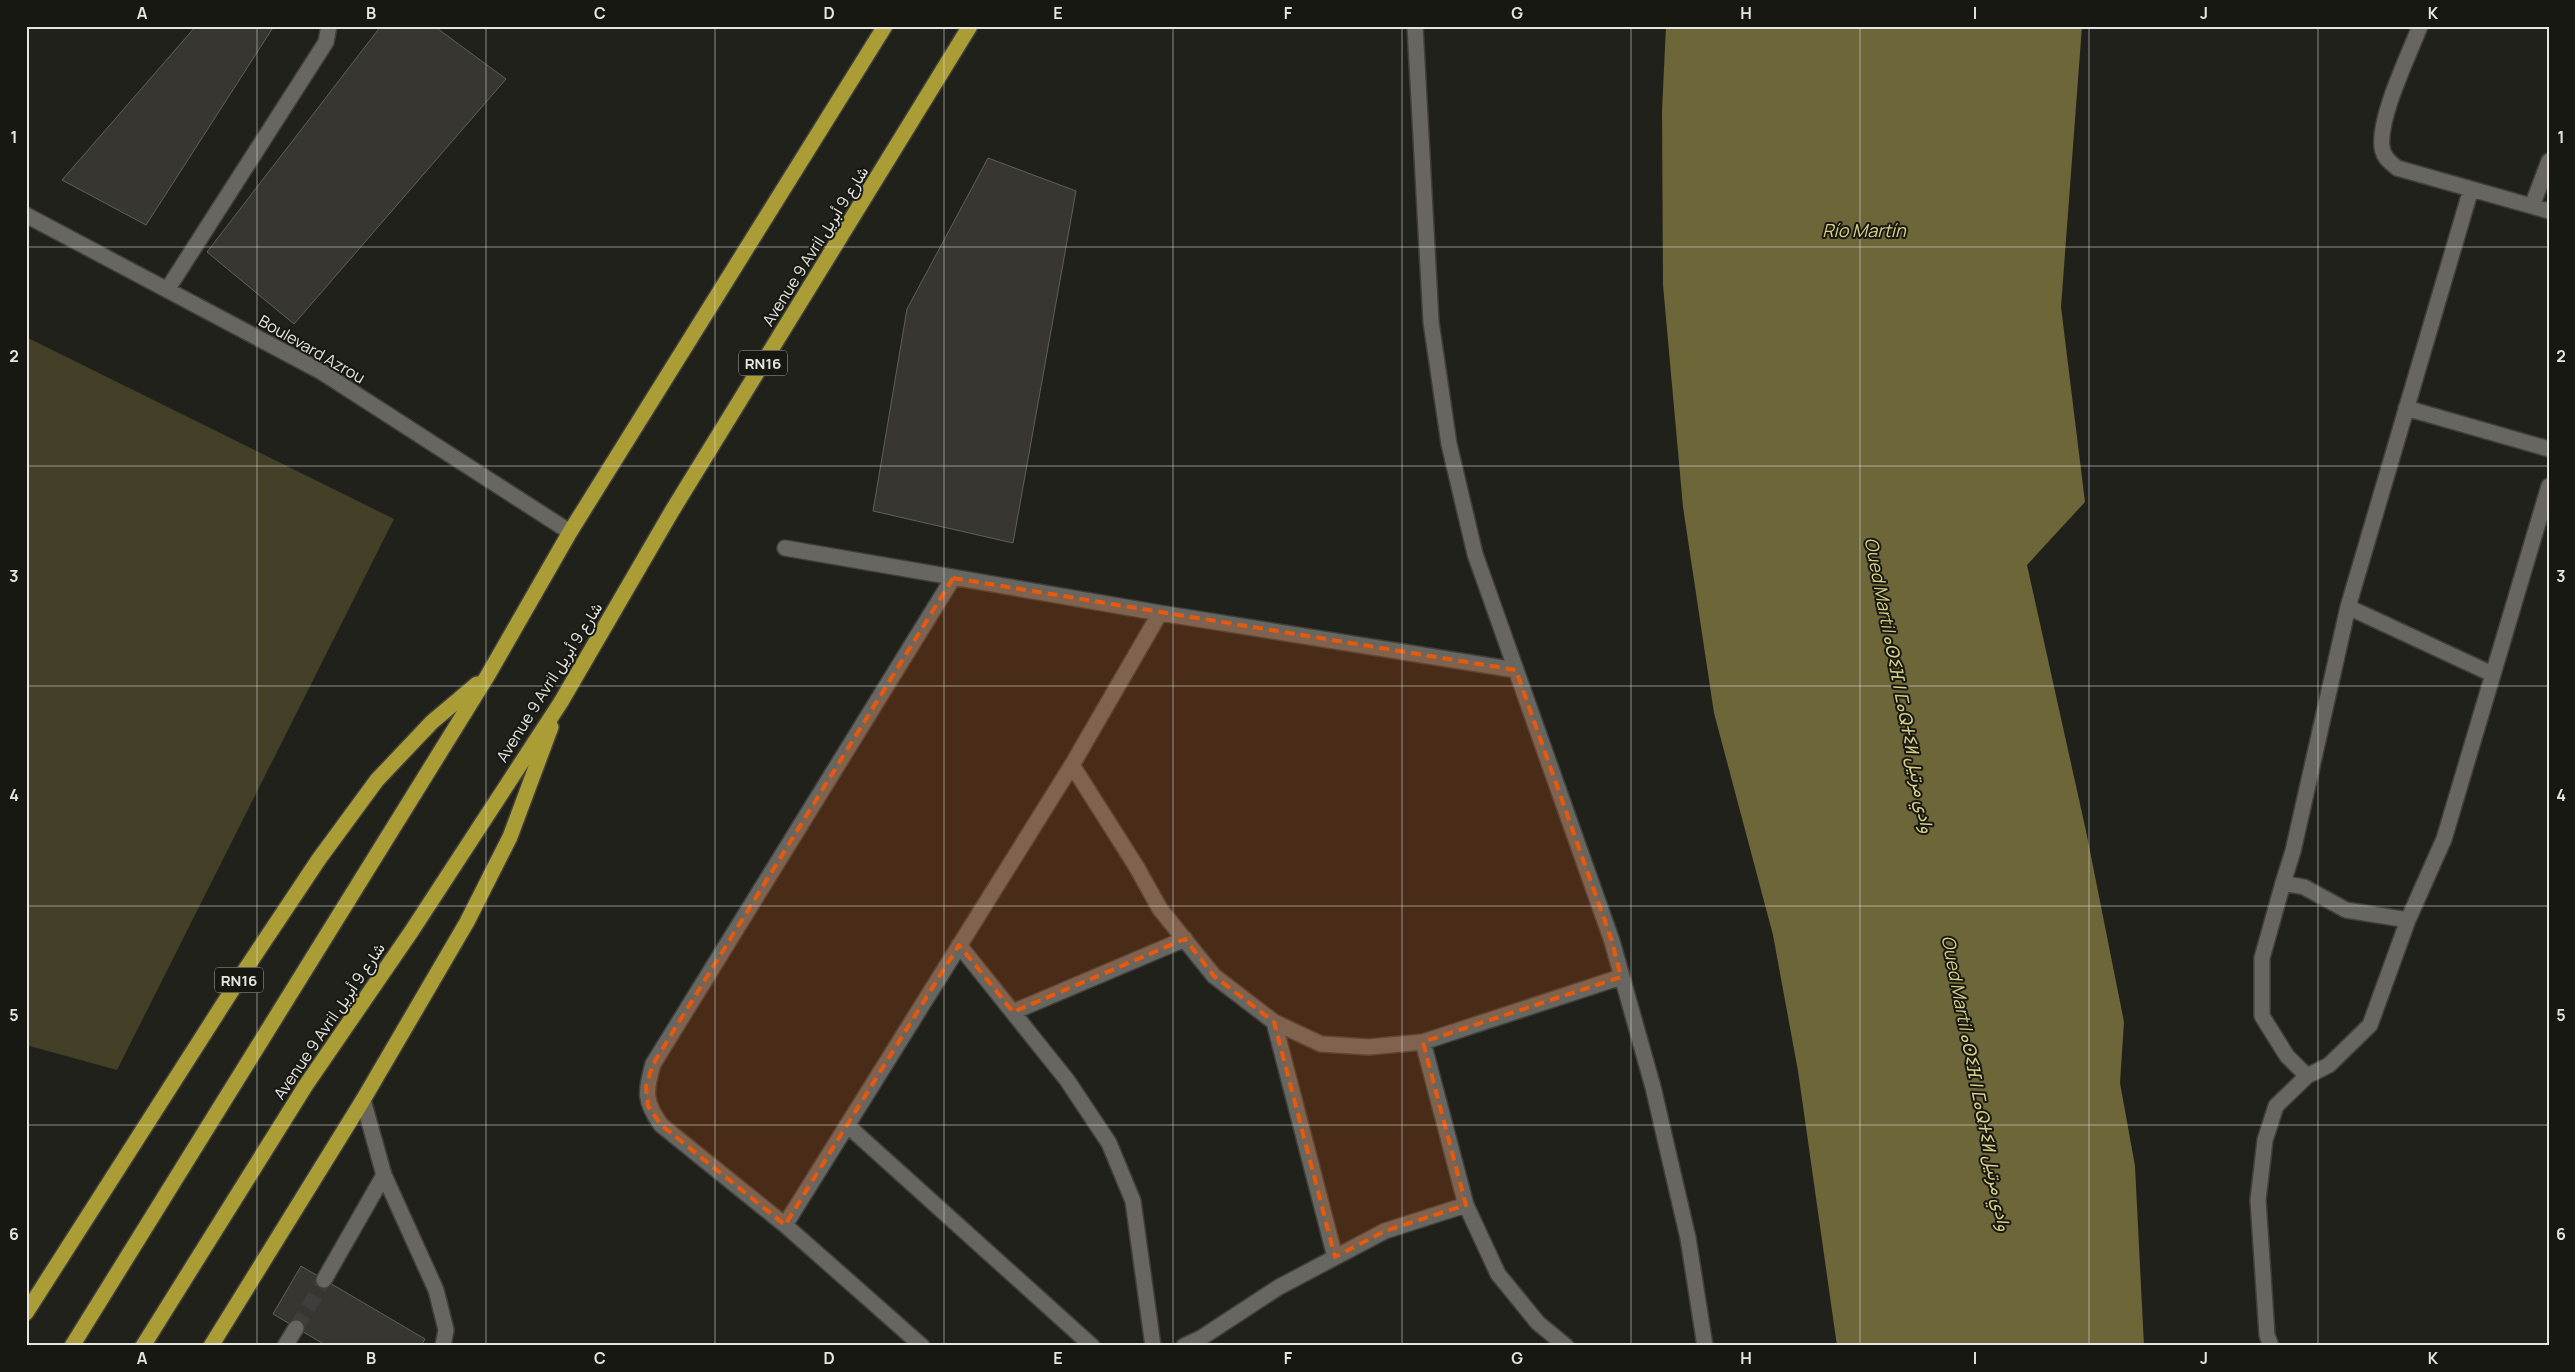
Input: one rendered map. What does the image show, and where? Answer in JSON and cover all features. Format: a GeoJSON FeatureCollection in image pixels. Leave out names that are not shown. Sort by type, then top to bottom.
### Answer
{"type":"FeatureCollection","features":[{"type":"Feature","properties":{"kind":"highway","name":"RN16"},"geometry":{"type":"LineString","coordinates":[[26,1313],[245,970],[319,859],[377,780],[432,722],[488,675],[570,532],[885,26]]}},
{"type":"Feature","properties":{"kind":"highway","name":"Avenue 9 Avril شارع 9 أبريل"},"geometry":{"type":"LineString","coordinates":[[143,1346],[306,1085],[411,932],[561,702],[672,511],[970,26]]}},
{"type":"Feature","properties":{"kind":"highway"},"geometry":{"type":"LineString","coordinates":[[72,1346],[488,675]]}},
{"type":"Feature","properties":{"kind":"highway","name":"RN16"},"geometry":{"type":"LineString","coordinates":[[211,1346],[363,1100],[476,905],[510,837],[561,702]]}},
{"type":"Feature","properties":{"kind":"street"},"geometry":{"type":"LineString","coordinates":[[167,290],[326,42],[329,26]]}},
{"type":"Feature","properties":{"kind":"street"},"geometry":{"type":"LineString","coordinates":[[1415,26],[1431,322],[1450,444],[1475,554],[1612,941],[1653,1087],[1686,1229],[1704,1346]]}},
{"type":"Feature","properties":{"kind":"street"},"geometry":{"type":"LineString","coordinates":[[2420,26],[2386,114],[2382,132],[2382,148],[2386,159],[2397,168],[2549,211]]}},
{"type":"Feature","properties":{"kind":"street"},"geometry":{"type":"LineString","coordinates":[[2532,206],[2549,161]]}},
{"type":"Feature","properties":{"kind":"street"},"geometry":{"type":"LineString","coordinates":[[2307,1076],[2286,1056],[2262,1016],[2262,958],[2293,850],[2348,607],[2471,188]]}},
{"type":"Feature","properties":{"kind":"street","name":"Boulevard Azrou"},"geometry":{"type":"LineString","coordinates":[[26,215],[320,371],[570,532]]}},
{"type":"Feature","properties":{"kind":"street"},"geometry":{"type":"LineString","coordinates":[[2406,408],[2549,449]]}},
{"type":"Feature","properties":{"kind":"street"},"geometry":{"type":"LineString","coordinates":[[2271,1346],[2267,1335],[2258,1200],[2265,1140],[2276,1106],[2307,1076],[2329,1065],[2370,1024],[2408,920],[2444,839],[2549,486]]}},
{"type":"Feature","properties":{"kind":"street"},"geometry":{"type":"LineString","coordinates":[[785,548],[1160,613],[1516,670]]}},
{"type":"Feature","properties":{"kind":"street"},"geometry":{"type":"LineString","coordinates":[[922,1346],[785,1225],[661,1125],[648,1106],[646,1086],[653,1064],[953,578]]}},
{"type":"Feature","properties":{"kind":"street"},"geometry":{"type":"LineString","coordinates":[[2348,607],[2492,674]]}},
{"type":"Feature","properties":{"kind":"street"},"geometry":{"type":"LineString","coordinates":[[785,1225],[1072,765],[1160,613]]}},
{"type":"Feature","properties":{"kind":"street"},"geometry":{"type":"LineString","coordinates":[[1072,765],[1136,866],[1160,908],[1214,976],[1274,1022],[1321,1044],[1369,1047],[1423,1042],[1621,978]]}},
{"type":"Feature","properties":{"kind":"street"},"geometry":{"type":"LineString","coordinates":[[2283,883],[2304,887],[2346,910],[2408,920]]}},
{"type":"Feature","properties":{"kind":"street"},"geometry":{"type":"LineString","coordinates":[[1013,1012],[1185,938]]}},
{"type":"Feature","properties":{"kind":"street"},"geometry":{"type":"LineString","coordinates":[[959,945],[1068,1080],[1109,1143],[1133,1201],[1153,1346]]}},
{"type":"Feature","properties":{"kind":"street"},"geometry":{"type":"LineString","coordinates":[[1274,1022],[1335,1257]]}},
{"type":"Feature","properties":{"kind":"street"},"geometry":{"type":"LineString","coordinates":[[1423,1042],[1466,1205],[1498,1274],[1538,1324],[1566,1346]]}},
{"type":"Feature","properties":{"kind":"street"},"geometry":{"type":"LineString","coordinates":[[363,1100],[384,1175],[436,1290],[446,1330],[443,1346]]}},
{"type":"Feature","properties":{"kind":"street"},"geometry":{"type":"LineString","coordinates":[[847,1125],[1092,1346]]}},
{"type":"Feature","properties":{"kind":"street"},"geometry":{"type":"LineString","coordinates":[[324,1280],[384,1175]]}},
{"type":"Feature","properties":{"kind":"street"},"geometry":{"type":"LineString","coordinates":[[1184,1346],[1201,1338],[1279,1287],[1385,1231],[1466,1205]]}},
{"type":"Feature","properties":{"kind":"street"},"geometry":{"type":"LineString","coordinates":[[285,1346],[296,1328]]}},
{"type":"Feature","properties":{"kind":"highlighted area"},"geometry":{"type":"Polygon","coordinates":[[[953,578],[1516,670],[1612,941],[1621,977],[1423,1042],[1466,1205],[1385,1231],[1335,1257],[1274,1022],[1214,976],[1185,939],[1013,1012],[959,945],[785,1225],[661,1125],[648,1106],[646,1086],[653,1064],[953,578]]]}},
{"type":"Feature","properties":{"kind":"shaded area"},"geometry":{"type":"Polygon","coordinates":[[[26,337],[394,519],[117,1070],[26,1045],[26,337]]]}},
{"type":"Feature","properties":{"kind":"water","name":"Río Martín"},"geometry":{"type":"Polygon","coordinates":[[[1666,26],[2082,26],[2061,307],[2085,502],[2027,565],[2086,831],[2124,1022],[2120,1083],[2135,1166],[2144,1346],[1837,1346],[1798,1071],[1773,935],[1714,713],[1683,507],[1663,285],[1662,111],[1666,26]]]}},
{"type":"Feature","properties":{"kind":"building"},"geometry":{"type":"Polygon","coordinates":[[[196,26],[274,26],[146,225],[62,180],[196,26]]]}},
{"type":"Feature","properties":{"kind":"building"},"geometry":{"type":"Polygon","coordinates":[[[381,26],[434,26],[506,79],[294,324],[207,252],[381,26]]]}},
{"type":"Feature","properties":{"kind":"building"},"geometry":{"type":"Polygon","coordinates":[[[988,158],[1076,191],[1013,543],[873,511],[907,309],[988,158]]]}},
{"type":"Feature","properties":{"kind":"building"},"geometry":{"type":"Polygon","coordinates":[[[301,1266],[425,1339],[421,1346],[327,1346],[273,1314],[301,1266]]]}},
{"type":"Feature","properties":{"kind":"tunnel"},"geometry":{"type":"LineString","coordinates":[[296,1328],[324,1280]]}},
{"type":"Feature","properties":{"kind":"water label","name":"Oued Martil ⴰⵙⵉⴼ ⵏ ⵎⴰⵕⵜⵉⵍ وادي مرتيل"},"geometry":{"type":"Point","coordinates":[1900,685]}},
{"type":"Feature","properties":{"kind":"water label","name":"Oued Martil ⴰⵙⵉⴼ ⵏ ⵎⴰⵕⵜⵉⵍ وادي مرتيل"},"geometry":{"type":"Point","coordinates":[1977,1083]}}]}
